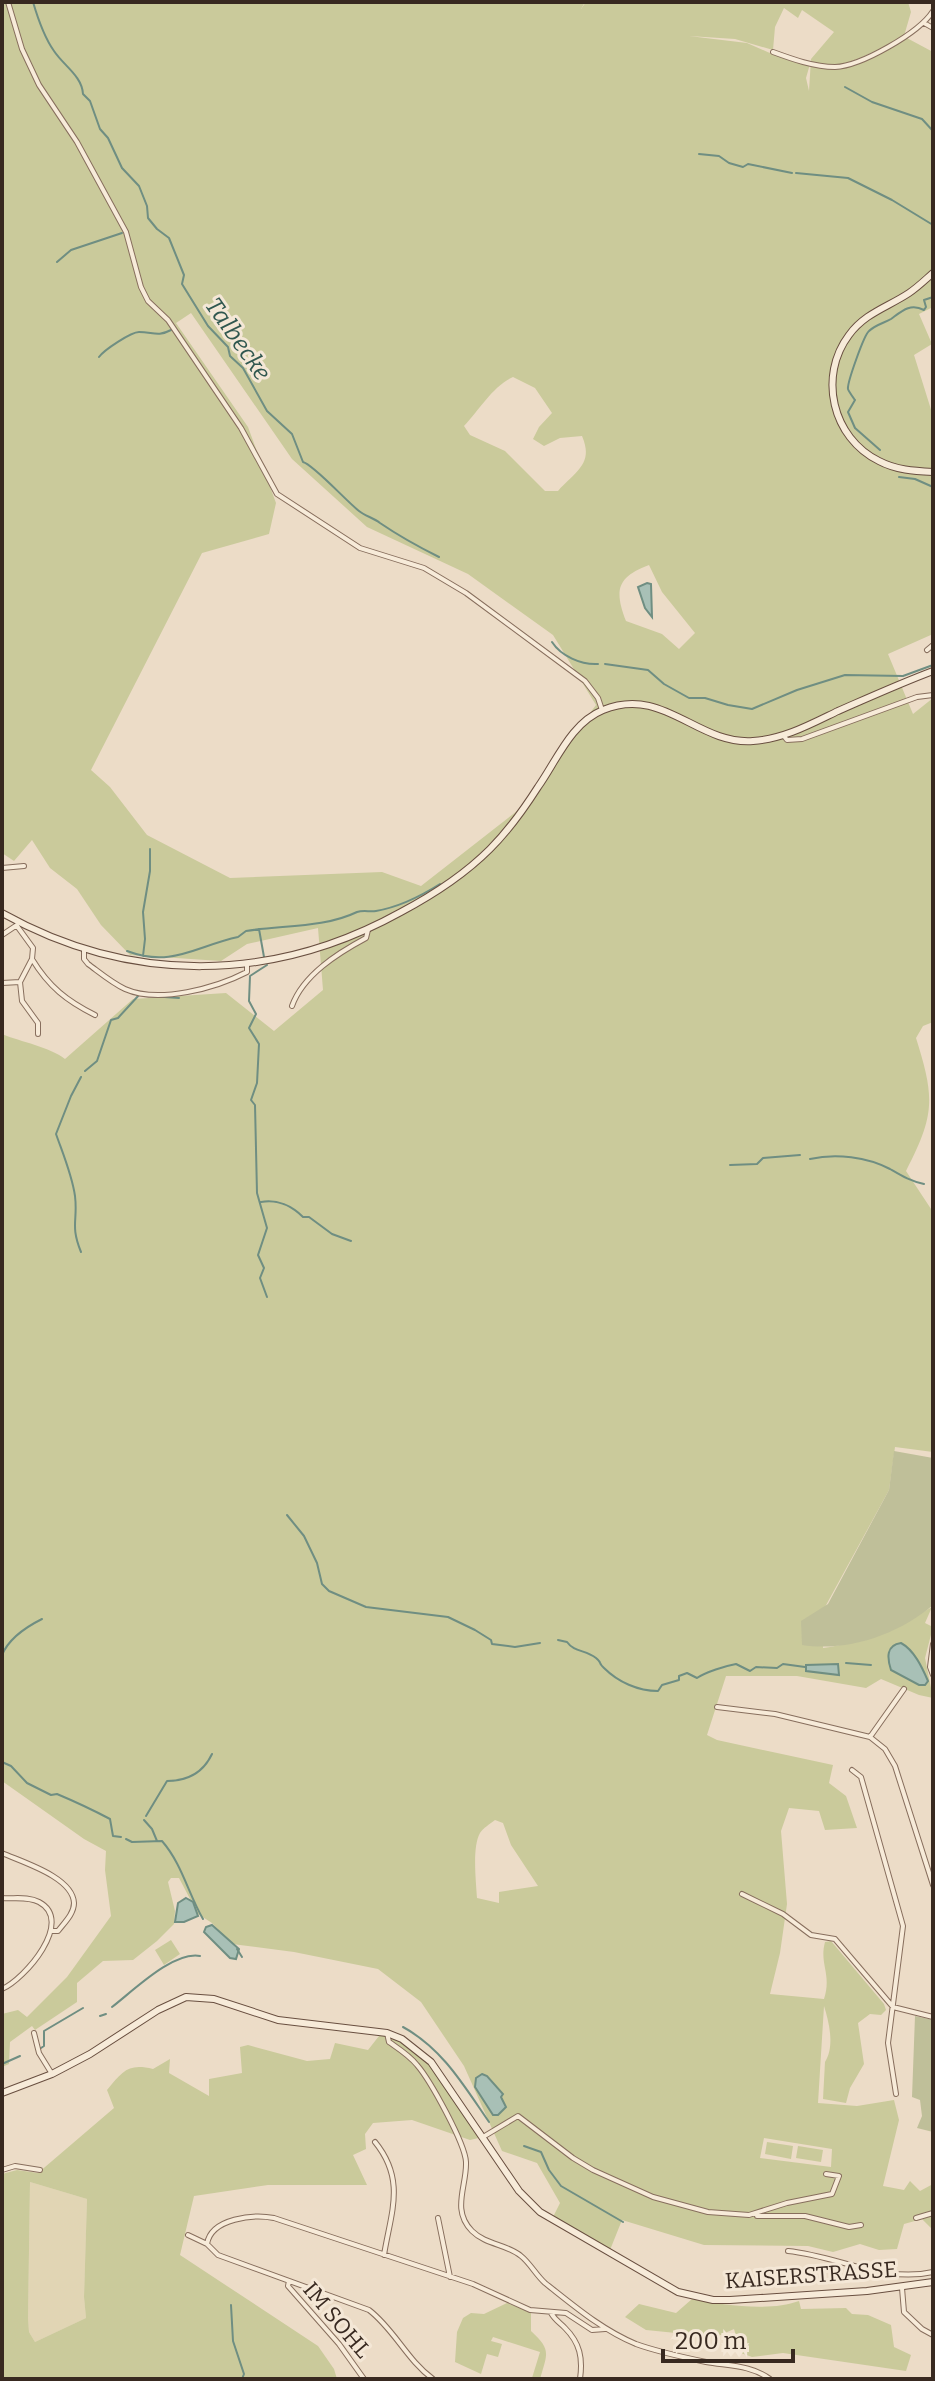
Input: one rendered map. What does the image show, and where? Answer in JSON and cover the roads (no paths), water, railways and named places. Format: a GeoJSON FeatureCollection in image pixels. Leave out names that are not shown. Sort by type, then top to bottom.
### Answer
{"type":"FeatureCollection","features":[{"type":"Feature","properties":{"kind":"main road"},"geometry":{"type":"LineString","coordinates":[[933,273],[908,294],[878,309],[854,329],[835,361],[832,390],[842,426],[865,452],[894,468],[933,472]]}},
{"type":"Feature","properties":{"kind":"main road"},"geometry":{"type":"LineString","coordinates":[[2,913],[18,924],[84,948],[156,965],[208,967],[247,964],[311,951],[368,930],[420,902],[454,879],[489,850],[516,819],[572,735],[602,710],[643,704],[663,708],[712,733],[750,741],[783,735],[933,671]]}},
{"type":"Feature","properties":{"kind":"main road","name":"KAISERSTRASSE"},"geometry":{"type":"LineString","coordinates":[[2,2093],[52,2074],[174,2001],[196,1996],[278,2020],[387,2033],[402,2039],[431,2062],[519,2191],[540,2212],[678,2292],[713,2300],[730,2300],[902,2288],[933,2282]]}},
{"type":"Feature","properties":{"kind":"street"},"geometry":{"type":"LineString","coordinates":[[8,2],[22,49],[39,85],[77,142],[123,224],[148,301],[168,320],[241,428],[277,494],[360,548],[424,568],[466,593],[585,681],[598,698],[602,710]]}},
{"type":"Feature","properties":{"kind":"street"},"geometry":{"type":"LineString","coordinates":[[773,52],[823,66],[839,67],[887,47],[924,23],[933,11]]}},
{"type":"Feature","properties":{"kind":"street"},"geometry":{"type":"LineString","coordinates":[[924,23],[933,28]]}},
{"type":"Feature","properties":{"kind":"street"},"geometry":{"type":"LineString","coordinates":[[927,650],[933,645]]}},
{"type":"Feature","properties":{"kind":"street"},"geometry":{"type":"LineString","coordinates":[[783,735],[787,740],[802,739],[917,697],[933,695]]}},
{"type":"Feature","properties":{"kind":"street"},"geometry":{"type":"LineString","coordinates":[[2,868],[24,866]]}},
{"type":"Feature","properties":{"kind":"street"},"geometry":{"type":"LineString","coordinates":[[2,935],[18,924],[33,948],[32,959],[20,982],[22,1001],[38,1023],[38,1034]]}},
{"type":"Feature","properties":{"kind":"street"},"geometry":{"type":"LineString","coordinates":[[292,1006],[296,994],[324,966],[340,952],[366,938],[368,930]]}},
{"type":"Feature","properties":{"kind":"street"},"geometry":{"type":"LineString","coordinates":[[84,948],[84,959],[88,964],[125,989],[145,993],[187,992],[218,984],[247,972],[247,964]]}},
{"type":"Feature","properties":{"kind":"street"},"geometry":{"type":"LineString","coordinates":[[32,959],[47,982],[59,993],[73,1005],[95,1015]]}},
{"type":"Feature","properties":{"kind":"street"},"geometry":{"type":"LineString","coordinates":[[2,983],[20,982]]}},
{"type":"Feature","properties":{"kind":"street"},"geometry":{"type":"LineString","coordinates":[[933,1644],[933,1675]]}},
{"type":"Feature","properties":{"kind":"street"},"geometry":{"type":"LineString","coordinates":[[870,1737],[904,1689]]}},
{"type":"Feature","properties":{"kind":"street"},"geometry":{"type":"LineString","coordinates":[[717,1707],[775,1714],[870,1737],[891,1756],[933,1885]]}},
{"type":"Feature","properties":{"kind":"street"},"geometry":{"type":"LineString","coordinates":[[852,1770],[861,1777],[903,1926],[888,2043],[896,2094]]}},
{"type":"Feature","properties":{"kind":"street"},"geometry":{"type":"LineString","coordinates":[[2,1853],[27,1863],[70,1890],[74,1901],[72,1912],[58,1931],[51,1931]]}},
{"type":"Feature","properties":{"kind":"street"},"geometry":{"type":"LineString","coordinates":[[742,1894],[783,1914],[811,1935],[835,1939],[893,2007],[933,2017]]}},
{"type":"Feature","properties":{"kind":"street"},"geometry":{"type":"LineString","coordinates":[[2,1906],[2,1898],[30,1898],[39,1902],[51,1913],[51,1931],[31,1966],[14,1983],[2,1989]]}},
{"type":"Feature","properties":{"kind":"street"},"geometry":{"type":"LineString","coordinates":[[34,2033],[39,2053],[52,2074]]}},
{"type":"Feature","properties":{"kind":"street"},"geometry":{"type":"LineString","coordinates":[[387,2033],[386,2039],[407,2054],[426,2077],[464,2152],[466,2164],[460,2201],[462,2216],[473,2232],[523,2257],[543,2281],[605,2329],[636,2344],[671,2355],[752,2368],[770,2379]]}},
{"type":"Feature","properties":{"kind":"street"},"geometry":{"type":"LineString","coordinates":[[483,2137],[518,2116],[573,2158],[635,2190],[708,2212],[805,2216],[849,2227],[861,2225]]}},
{"type":"Feature","properties":{"kind":"street"},"geometry":{"type":"LineString","coordinates":[[375,2142],[385,2154],[396,2187],[384,2255]]}},
{"type":"Feature","properties":{"kind":"street"},"geometry":{"type":"LineString","coordinates":[[2,2170],[28,2166],[40,2170]]}},
{"type":"Feature","properties":{"kind":"street"},"geometry":{"type":"LineString","coordinates":[[749,2215],[832,2194],[839,2176],[826,2174]]}},
{"type":"Feature","properties":{"kind":"street"},"geometry":{"type":"LineString","coordinates":[[916,2218],[933,2213]]}},
{"type":"Feature","properties":{"kind":"street"},"geometry":{"type":"LineString","coordinates":[[207,2244],[212,2232],[224,2225],[248,2216],[261,2215],[450,2277],[530,2310],[573,2316],[596,2332],[605,2329]]}},
{"type":"Feature","properties":{"kind":"street"},"geometry":{"type":"LineString","coordinates":[[438,2218],[450,2277]]}},
{"type":"Feature","properties":{"kind":"street"},"geometry":{"type":"LineString","coordinates":[[188,2235],[207,2244],[218,2255],[369,2310],[382,2320],[412,2359],[433,2379]]}},
{"type":"Feature","properties":{"kind":"street"},"geometry":{"type":"LineString","coordinates":[[788,2251],[831,2258],[877,2274],[919,2275],[933,2272]]}},
{"type":"Feature","properties":{"kind":"street","name":"IM SOHL"},"geometry":{"type":"LineString","coordinates":[[289,2281],[288,2286],[339,2344],[364,2379]]}},
{"type":"Feature","properties":{"kind":"street"},"geometry":{"type":"LineString","coordinates":[[902,2288],[904,2312],[933,2335]]}},
{"type":"Feature","properties":{"kind":"street"},"geometry":{"type":"LineString","coordinates":[[551,2313],[576,2340],[581,2353],[580,2379]]}},
{"type":"Feature","properties":{"kind":"waterway","name":"Talbecke"},"geometry":{"type":"LineString","coordinates":[[33,2],[50,46],[79,82],[122,168],[139,186],[148,218],[169,238],[184,275],[182,284],[208,326],[243,368],[267,411],[292,434],[303,462],[361,513],[439,557]]}},
{"type":"Feature","properties":{"kind":"waterway"},"geometry":{"type":"LineString","coordinates":[[845,87],[872,102],[922,119],[933,131]]}},
{"type":"Feature","properties":{"kind":"waterway"},"geometry":{"type":"LineString","coordinates":[[699,154],[719,156],[743,167],[748,164],[792,173]]}},
{"type":"Feature","properties":{"kind":"waterway"},"geometry":{"type":"LineString","coordinates":[[796,173],[848,178],[933,225]]}},
{"type":"Feature","properties":{"kind":"waterway"},"geometry":{"type":"LineString","coordinates":[[57,262],[71,250],[122,233]]}},
{"type":"Feature","properties":{"kind":"waterway"},"geometry":{"type":"LineString","coordinates":[[880,450],[855,428],[848,412],[855,400],[848,389],[856,359],[871,329],[906,309],[914,307],[924,310],[924,300],[933,297]]}},
{"type":"Feature","properties":{"kind":"waterway"},"geometry":{"type":"LineString","coordinates":[[99,357],[135,333],[159,334],[171,330]]}},
{"type":"Feature","properties":{"kind":"waterway"},"geometry":{"type":"LineString","coordinates":[[899,477],[915,479],[933,487]]}},
{"type":"Feature","properties":{"kind":"waterway"},"geometry":{"type":"LineString","coordinates":[[933,494],[933,499]]}},
{"type":"Feature","properties":{"kind":"waterway","name":"Talbecke"},"geometry":{"type":"LineString","coordinates":[[552,642],[572,659],[598,664]]}},
{"type":"Feature","properties":{"kind":"waterway","name":"Talbecke"},"geometry":{"type":"LineString","coordinates":[[605,664],[648,670],[664,684],[689,698],[705,698],[752,709],[845,675],[903,676],[933,665]]}},
{"type":"Feature","properties":{"kind":"waterway"},"geometry":{"type":"LineString","coordinates":[[143,956],[143,912],[150,871],[150,849]]}},
{"type":"Feature","properties":{"kind":"waterway"},"geometry":{"type":"LineString","coordinates":[[127,951],[157,957],[184,954],[238,937],[246,931],[331,921],[359,911],[385,909],[440,884]]}},
{"type":"Feature","properties":{"kind":"waterway"},"geometry":{"type":"LineString","coordinates":[[259,929],[264,957]]}},
{"type":"Feature","properties":{"kind":"waterway"},"geometry":{"type":"LineString","coordinates":[[267,965],[250,976],[249,1001],[256,1014],[249,1028],[259,1044],[257,1083],[251,1100],[255,1105],[257,1193],[267,1228],[258,1255],[264,1268],[260,1278],[267,1297]]}},
{"type":"Feature","properties":{"kind":"waterway"},"geometry":{"type":"LineString","coordinates":[[85,1071],[97,1061],[111,1020],[118,1018],[139,995]]}},
{"type":"Feature","properties":{"kind":"waterway"},"geometry":{"type":"LineString","coordinates":[[150,996],[179,998]]}},
{"type":"Feature","properties":{"kind":"waterway"},"geometry":{"type":"LineString","coordinates":[[81,1077],[56,1134],[74,1188],[75,1229],[81,1252]]}},
{"type":"Feature","properties":{"kind":"waterway"},"geometry":{"type":"LineString","coordinates":[[730,1165],[757,1164],[763,1158],[800,1155]]}},
{"type":"Feature","properties":{"kind":"waterway"},"geometry":{"type":"LineString","coordinates":[[810,1159],[830,1156],[861,1159],[924,1184]]}},
{"type":"Feature","properties":{"kind":"waterway"},"geometry":{"type":"LineString","coordinates":[[261,1202],[284,1204],[332,1234],[351,1241]]}},
{"type":"Feature","properties":{"kind":"waterway"},"geometry":{"type":"LineString","coordinates":[[287,1515],[304,1536],[317,1563],[322,1584],[329,1591],[366,1607],[448,1617],[475,1630],[491,1640],[492,1644],[515,1647],[540,1643]]}},
{"type":"Feature","properties":{"kind":"waterway"},"geometry":{"type":"LineString","coordinates":[[2,1655],[9,1643],[42,1619]]}},
{"type":"Feature","properties":{"kind":"waterway"},"geometry":{"type":"LineString","coordinates":[[558,1640],[592,1655],[622,1681],[651,1691],[658,1691],[662,1685],[679,1680],[679,1676],[687,1673],[697,1678],[736,1664],[750,1671],[756,1667],[777,1668],[783,1664],[805,1667]]}},
{"type":"Feature","properties":{"kind":"waterway"},"geometry":{"type":"LineString","coordinates":[[846,1663],[871,1665]]}},
{"type":"Feature","properties":{"kind":"waterway"},"geometry":{"type":"LineString","coordinates":[[146,1816],[167,1781],[194,1775],[212,1754]]}},
{"type":"Feature","properties":{"kind":"waterway"},"geometry":{"type":"LineString","coordinates":[[2,1762],[11,1766],[27,1783],[110,1819],[113,1836],[121,1837]]}},
{"type":"Feature","properties":{"kind":"waterway"},"geometry":{"type":"LineString","coordinates":[[144,1820],[157,1841]]}},
{"type":"Feature","properties":{"kind":"waterway"},"geometry":{"type":"LineString","coordinates":[[126,1839],[132,1842],[162,1841],[175,1859],[203,1919]]}},
{"type":"Feature","properties":{"kind":"waterway"},"geometry":{"type":"LineString","coordinates":[[237,1949],[242,1957]]}},
{"type":"Feature","properties":{"kind":"waterway"},"geometry":{"type":"LineString","coordinates":[[112,2007],[166,1966],[189,1956],[200,1956]]}},
{"type":"Feature","properties":{"kind":"waterway"},"geometry":{"type":"LineString","coordinates":[[41,2048],[44,2046],[44,2031],[83,2008]]}},
{"type":"Feature","properties":{"kind":"waterway"},"geometry":{"type":"LineString","coordinates":[[100,2016],[106,2014]]}},
{"type":"Feature","properties":{"kind":"waterway"},"geometry":{"type":"LineString","coordinates":[[403,2027],[441,2057],[489,2122]]}},
{"type":"Feature","properties":{"kind":"waterway"},"geometry":{"type":"LineString","coordinates":[[2,2064],[20,2056]]}},
{"type":"Feature","properties":{"kind":"waterway"},"geometry":{"type":"LineString","coordinates":[[524,2146],[541,2152],[561,2186],[623,2222]]}},
{"type":"Feature","properties":{"kind":"waterway"},"geometry":{"type":"LineString","coordinates":[[231,2305],[233,2341],[244,2374],[242,2379]]}}]}
